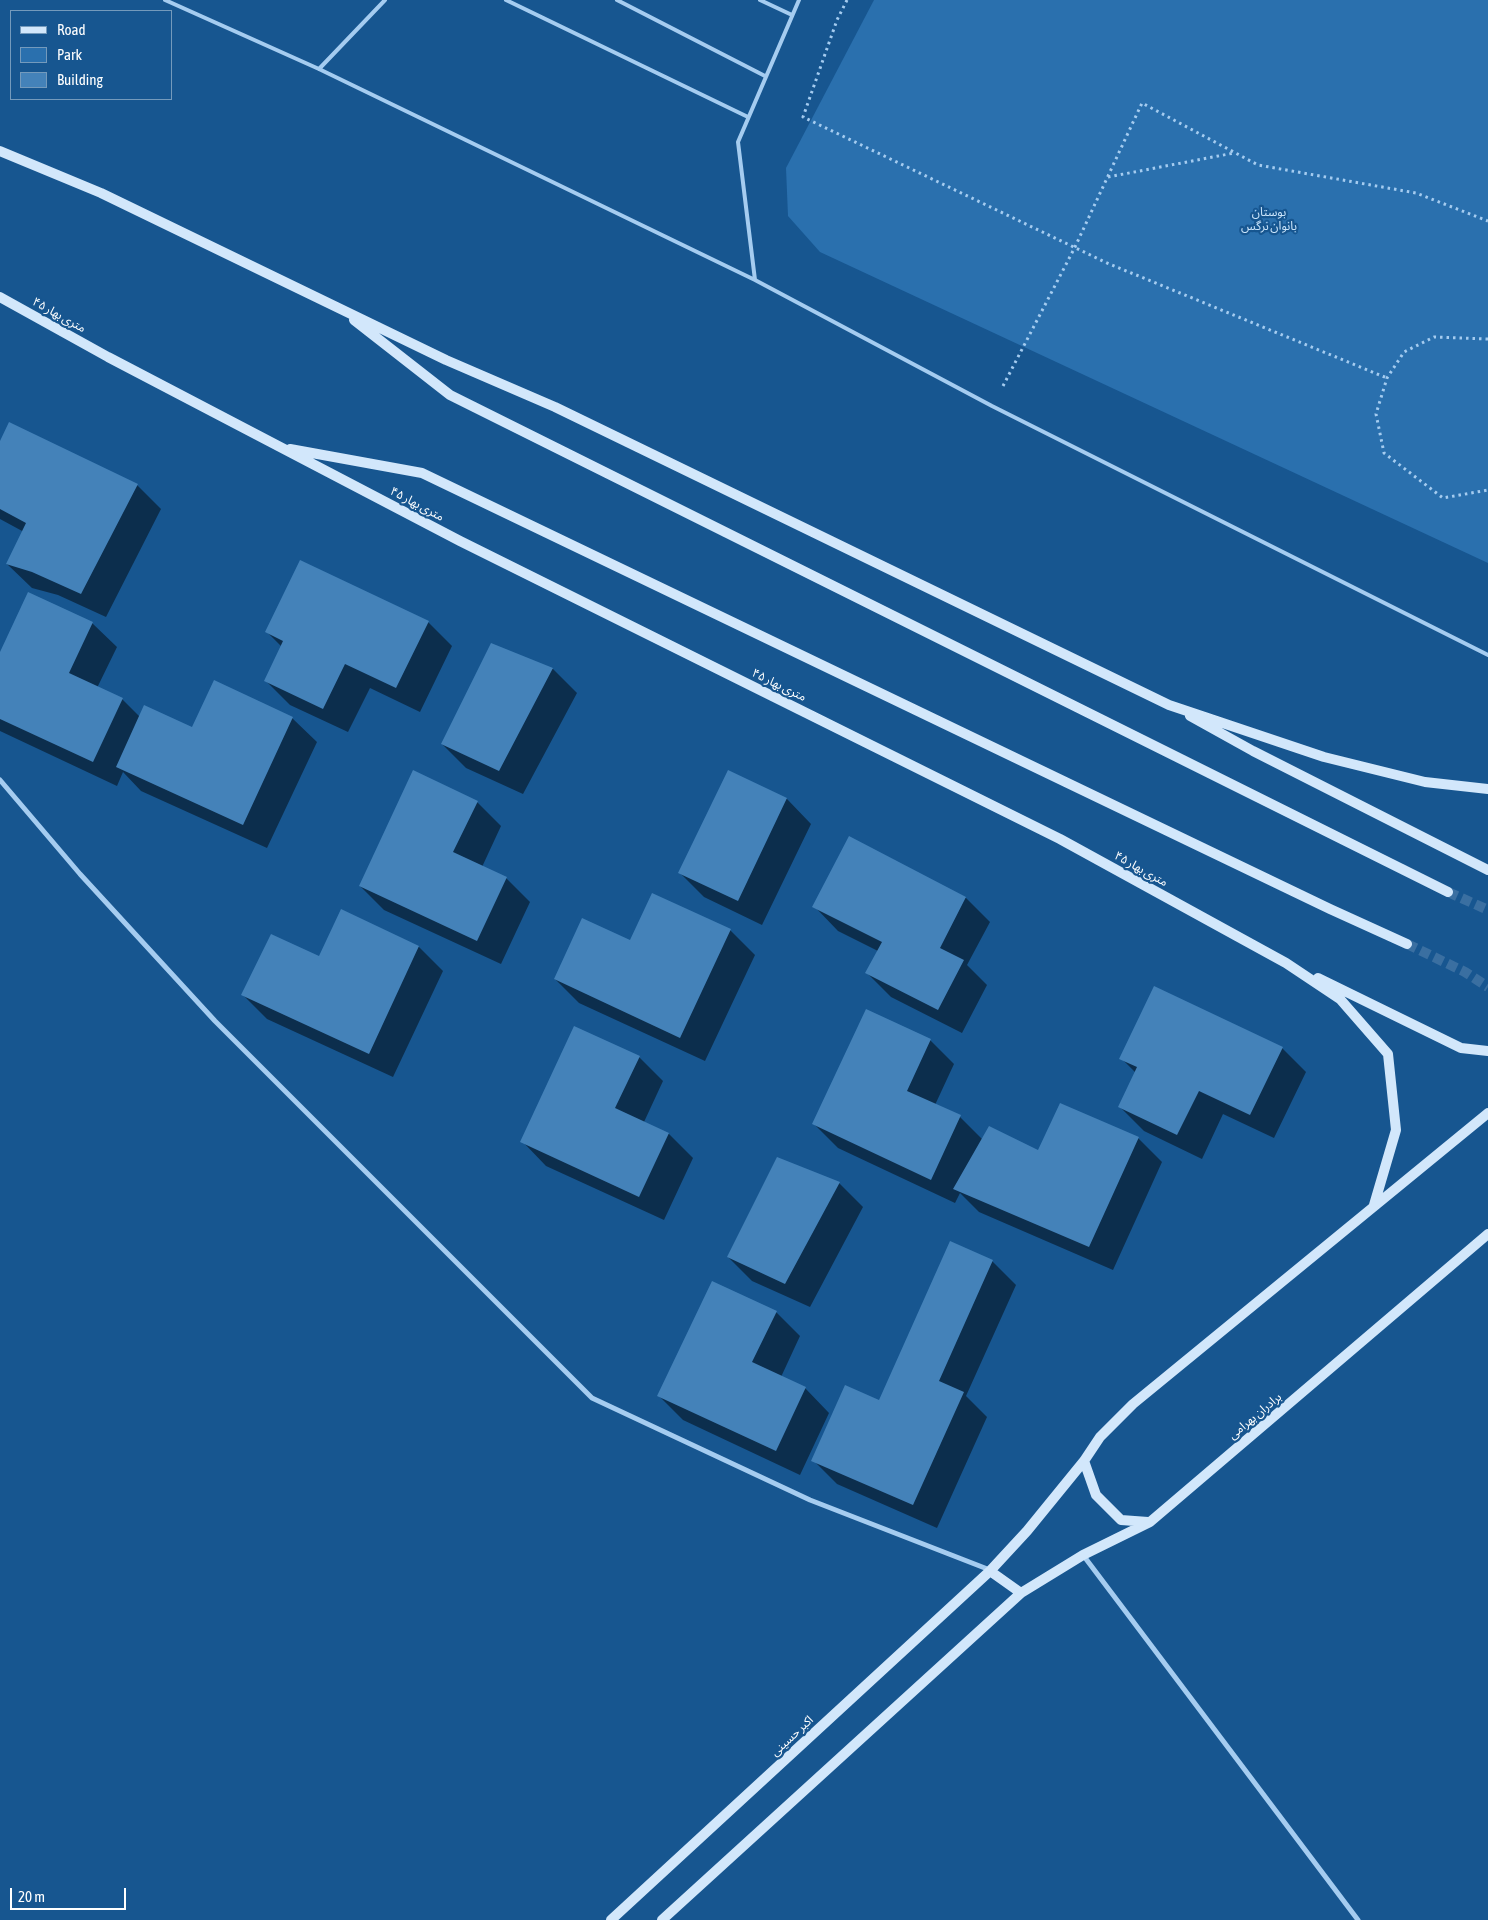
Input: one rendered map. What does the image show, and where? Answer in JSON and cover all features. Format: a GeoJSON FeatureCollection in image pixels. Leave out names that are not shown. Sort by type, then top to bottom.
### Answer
{"type":"FeatureCollection","features":[{"type":"Feature","properties":{"kind":"main road"},"geometry":{"type":"LineString","coordinates":[[0,151],[101,193],[446,360],[555,407],[1169,705],[1252,751],[1488,870]]}},
{"type":"Feature","properties":{"kind":"main road","name":"۴۵ متری بهار"},"geometry":{"type":"LineString","coordinates":[[0,296],[108,357],[468,545],[1060,839],[1286,963],[1340,999],[1388,1054],[1396,1130],[1374,1205]]}},
{"type":"Feature","properties":{"kind":"main road"},"geometry":{"type":"LineString","coordinates":[[337,308],[450,395],[1448,892]]}},
{"type":"Feature","properties":{"kind":"main road"},"geometry":{"type":"LineString","coordinates":[[279,447],[422,473],[1321,905],[1407,944]]}},
{"type":"Feature","properties":{"kind":"main road"},"geometry":{"type":"LineString","coordinates":[[1169,705],[1324,757],[1425,782],[1488,789]]}},
{"type":"Feature","properties":{"kind":"main road"},"geometry":{"type":"LineString","coordinates":[[1286,963],[1461,1048],[1488,1051]]}},
{"type":"Feature","properties":{"kind":"main road"},"geometry":{"type":"LineString","coordinates":[[1374,1205],[1488,1113]]}},
{"type":"Feature","properties":{"kind":"main road","name":"اکبر حسینی"},"geometry":{"type":"LineString","coordinates":[[611,1920],[990,1570],[1027,1531],[1084,1461],[1100,1437],[1133,1404],[1374,1205]]}},
{"type":"Feature","properties":{"kind":"main road","name":"برادران بهرامی"},"geometry":{"type":"LineString","coordinates":[[1021,1593],[1083,1555],[1150,1522],[1488,1234]]}},
{"type":"Feature","properties":{"kind":"main road"},"geometry":{"type":"LineString","coordinates":[[1084,1461],[1096,1495],[1121,1520],[1150,1522]]}},
{"type":"Feature","properties":{"kind":"main road"},"geometry":{"type":"LineString","coordinates":[[662,1920],[1021,1593],[990,1570]]}},
{"type":"Feature","properties":{"kind":"street"},"geometry":{"type":"LineString","coordinates":[[0,780],[80,874],[215,1021],[592,1398],[810,1500],[990,1570]]}},
{"type":"Feature","properties":{"kind":"street"},"geometry":{"type":"LineString","coordinates":[[1083,1555],[1358,1920]]}},
{"type":"Feature","properties":{"kind":"lane"},"geometry":{"type":"LineString","coordinates":[[165,0],[319,69],[755,280],[992,406],[1488,655]]}},
{"type":"Feature","properties":{"kind":"lane"},"geometry":{"type":"LineString","coordinates":[[319,69],[384,0]]}},
{"type":"Feature","properties":{"kind":"lane"},"geometry":{"type":"LineString","coordinates":[[506,0],[748,117]]}},
{"type":"Feature","properties":{"kind":"lane"},"geometry":{"type":"LineString","coordinates":[[617,0],[765,76]]}},
{"type":"Feature","properties":{"kind":"lane"},"geometry":{"type":"LineString","coordinates":[[760,0],[792,15]]}},
{"type":"Feature","properties":{"kind":"lane"},"geometry":{"type":"LineString","coordinates":[[755,280],[738,142],[799,0]]}},
{"type":"Feature","properties":{"kind":"path"},"geometry":{"type":"LineString","coordinates":[[847,0],[836,20],[803,117],[1107,263],[1387,378]]}},
{"type":"Feature","properties":{"kind":"path"},"geometry":{"type":"LineString","coordinates":[[992,406],[1075,247],[1142,103],[1258,165],[1416,193],[1488,221]]}},
{"type":"Feature","properties":{"kind":"path"},"geometry":{"type":"LineString","coordinates":[[1108,177],[1235,153]]}},
{"type":"Feature","properties":{"kind":"path"},"geometry":{"type":"LineString","coordinates":[[1487,336],[1434,337],[1404,352],[1387,378],[1376,414],[1384,453],[1443,498],[1488,490]]}},
{"type":"Feature","properties":{"kind":"green space","name":"بوستان بانوان نرگس"},"geometry":{"type":"Polygon","coordinates":[[[874,0],[1488,0],[1488,563],[820,252],[788,216],[786,168],[874,0]]]}},
{"type":"Feature","properties":{"kind":"building"},"geometry":{"type":"Polygon","coordinates":[[[9,422],[138,484],[81,594],[32,572],[6,564],[26,523],[0,509],[0,441],[9,422]]]}},
{"type":"Feature","properties":{"kind":"building"},"geometry":{"type":"Polygon","coordinates":[[[300,560],[429,621],[396,688],[345,664],[323,709],[264,681],[283,641],[265,632],[300,560]]]}},
{"type":"Feature","properties":{"kind":"building"},"geometry":{"type":"Polygon","coordinates":[[[28,592],[93,622],[69,673],[123,698],[93,762],[0,719],[0,652],[28,592]]]}},
{"type":"Feature","properties":{"kind":"building"},"geometry":{"type":"Polygon","coordinates":[[[491,643],[553,668],[499,771],[441,744],[491,643]]]}},
{"type":"Feature","properties":{"kind":"building"},"geometry":{"type":"Polygon","coordinates":[[[214,680],[293,717],[243,825],[116,767],[144,705],[192,727],[214,680]]]}},
{"type":"Feature","properties":{"kind":"building"},"geometry":{"type":"Polygon","coordinates":[[[413,770],[478,801],[453,852],[507,877],[477,941],[359,886],[413,770]]]}},
{"type":"Feature","properties":{"kind":"building"},"geometry":{"type":"Polygon","coordinates":[[[728,770],[787,798],[738,901],[678,873],[728,770]]]}},
{"type":"Feature","properties":{"kind":"building"},"geometry":{"type":"Polygon","coordinates":[[[849,836],[966,897],[940,948],[964,960],[938,1010],[865,973],[882,942],[812,907],[849,836]]]}},
{"type":"Feature","properties":{"kind":"building"},"geometry":{"type":"Polygon","coordinates":[[[652,893],[731,929],[680,1038],[554,979],[582,918],[630,940],[652,893]]]}},
{"type":"Feature","properties":{"kind":"building"},"geometry":{"type":"Polygon","coordinates":[[[341,909],[419,946],[369,1054],[241,995],[271,934],[319,956],[341,909]]]}},
{"type":"Feature","properties":{"kind":"building"},"geometry":{"type":"Polygon","coordinates":[[[1154,986],[1283,1047],[1250,1115],[1199,1091],[1177,1135],[1118,1107],[1137,1067],[1119,1059],[1154,986]]]}},
{"type":"Feature","properties":{"kind":"building"},"geometry":{"type":"Polygon","coordinates":[[[866,1009],[931,1039],[907,1091],[961,1115],[931,1180],[812,1124],[866,1009]]]}},
{"type":"Feature","properties":{"kind":"building"},"geometry":{"type":"Polygon","coordinates":[[[574,1026],[640,1056],[615,1108],[669,1133],[639,1197],[520,1142],[574,1026]]]}},
{"type":"Feature","properties":{"kind":"building"},"geometry":{"type":"Polygon","coordinates":[[[1060,1103],[1139,1137],[1089,1247],[953,1189],[989,1126],[1038,1150],[1060,1103]]]}},
{"type":"Feature","properties":{"kind":"building"},"geometry":{"type":"Polygon","coordinates":[[[777,1157],[840,1182],[785,1284],[727,1257],[777,1157]]]}},
{"type":"Feature","properties":{"kind":"building"},"geometry":{"type":"Polygon","coordinates":[[[950,1241],[993,1260],[939,1381],[964,1392],[913,1505],[811,1461],[845,1385],[879,1400],[950,1241]]]}},
{"type":"Feature","properties":{"kind":"building"},"geometry":{"type":"Polygon","coordinates":[[[712,1281],[777,1311],[752,1362],[806,1387],[776,1451],[657,1396],[712,1281]]]}},
{"type":"Feature","properties":{"kind":"tunnel"},"geometry":{"type":"LineString","coordinates":[[1448,892],[1488,910]]}},
{"type":"Feature","properties":{"kind":"tunnel"},"geometry":{"type":"LineString","coordinates":[[1407,944],[1465,972],[1488,987]]}}]}
